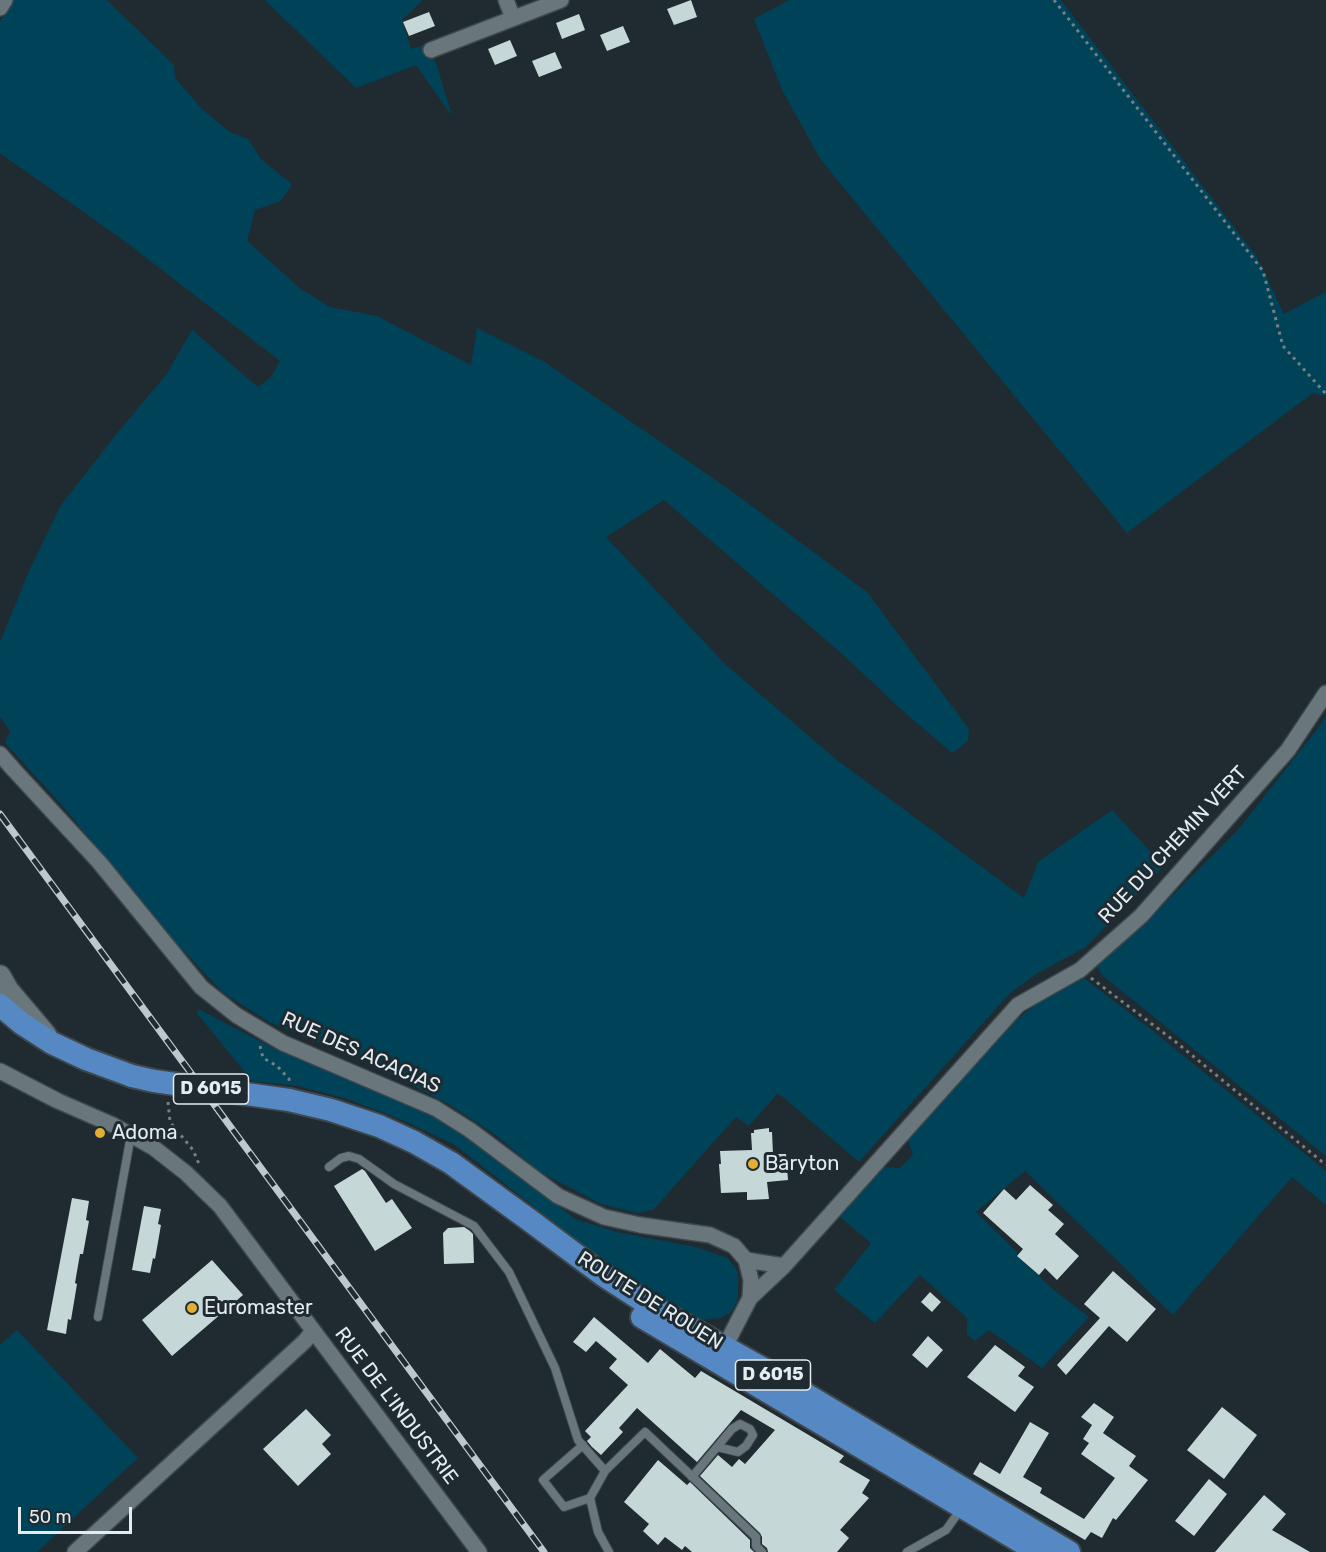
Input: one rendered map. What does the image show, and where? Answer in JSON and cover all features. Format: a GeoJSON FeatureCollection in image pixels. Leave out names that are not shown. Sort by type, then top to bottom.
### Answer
{"type":"FeatureCollection","features":[{"type":"Feature","properties":{"kind":"main road"},"geometry":{"type":"LineString","coordinates":[[0,976],[8,990],[52,1043]]}},
{"type":"Feature","properties":{"kind":"main road","name":"ROUTE DE ROUEN"},"geometry":{"type":"LineString","coordinates":[[0,1005],[21,1023],[52,1043],[132,1076],[154,1081],[290,1095],[379,1126],[414,1142],[451,1163],[484,1187],[570,1270],[590,1286],[678,1340],[721,1354],[967,1500],[1069,1552]]}},
{"type":"Feature","properties":{"kind":"main road","name":"ROUTE DE ROUEN"},"geometry":{"type":"LineString","coordinates":[[967,1500],[1038,1552]]}},
{"type":"Feature","properties":{"kind":"street"},"geometry":{"type":"LineString","coordinates":[[0,8],[5,0]]}},
{"type":"Feature","properties":{"kind":"street"},"geometry":{"type":"LineString","coordinates":[[506,0],[513,18]]}},
{"type":"Feature","properties":{"kind":"street"},"geometry":{"type":"LineString","coordinates":[[431,50],[561,0]]}},
{"type":"Feature","properties":{"kind":"street","name":"RUE DU CHEMIN VERT"},"geometry":{"type":"LineString","coordinates":[[721,1354],[750,1298],[784,1266],[1018,1005],[1080,970],[1141,916],[1288,750],[1326,693]]}},
{"type":"Feature","properties":{"kind":"street","name":"RUE DES ACACIAS"},"geometry":{"type":"LineString","coordinates":[[0,754],[99,862],[201,987],[236,1016],[284,1043],[435,1108],[470,1130],[558,1196],[604,1217],[640,1225],[710,1235],[734,1246],[746,1260]]}},
{"type":"Feature","properties":{"kind":"street","name":"RUE DE L'INDUSTRIE"},"geometry":{"type":"LineString","coordinates":[[0,1071],[58,1101],[113,1125],[154,1148],[186,1173],[220,1206],[479,1552]]}},
{"type":"Feature","properties":{"kind":"street"},"geometry":{"type":"LineString","coordinates":[[750,1298],[751,1280],[746,1260],[784,1266]]}},
{"type":"Feature","properties":{"kind":"street"},"geometry":{"type":"LineString","coordinates":[[75,1552],[313,1331]]}},
{"type":"Feature","properties":{"kind":"lane"},"geometry":{"type":"LineString","coordinates":[[98,1317],[131,1135]]}},
{"type":"Feature","properties":{"kind":"lane"},"geometry":{"type":"LineString","coordinates":[[329,1167],[349,1155],[359,1159],[394,1184],[474,1226],[509,1272],[555,1368],[579,1440],[605,1471]]}},
{"type":"Feature","properties":{"kind":"lane"},"geometry":{"type":"LineString","coordinates":[[692,1477],[717,1447],[732,1429],[740,1424],[750,1429],[753,1435],[746,1446],[738,1452],[717,1447]]}},
{"type":"Feature","properties":{"kind":"lane"},"geometry":{"type":"LineString","coordinates":[[583,1445],[543,1480],[564,1507],[590,1498],[605,1471],[645,1432],[756,1537],[756,1546],[762,1552]]}},
{"type":"Feature","properties":{"kind":"lane"},"geometry":{"type":"LineString","coordinates":[[590,1498],[598,1532],[609,1552]]}},
{"type":"Feature","properties":{"kind":"lane"},"geometry":{"type":"LineString","coordinates":[[907,1552],[946,1530],[967,1500]]}},
{"type":"Feature","properties":{"kind":"path"},"geometry":{"type":"LineString","coordinates":[[1054,0],[1263,271],[1283,346],[1326,394]]}},
{"type":"Feature","properties":{"kind":"path"},"geometry":{"type":"LineString","coordinates":[[1080,970],[1177,1043],[1326,1165]]}},
{"type":"Feature","properties":{"kind":"path"},"geometry":{"type":"LineString","coordinates":[[263,1058],[277,1066],[289,1079],[290,1095]]}},
{"type":"Feature","properties":{"kind":"path"},"geometry":{"type":"LineString","coordinates":[[163,1099],[168,1103],[170,1122],[193,1150],[201,1169]]}},
{"type":"Feature","properties":{"kind":"shaded area"},"geometry":{"type":"Polygon","coordinates":[[[12,0],[107,0],[174,65],[175,78],[203,110],[230,132],[248,139],[262,160],[292,184],[281,201],[255,210],[247,241],[301,289],[330,307],[377,316],[471,365],[477,328],[543,361],[733,492],[867,592],[969,729],[968,741],[952,753],[840,652],[664,500],[606,537],[725,664],[837,760],[1024,898],[1038,862],[1112,810],[1164,866],[1086,947],[1036,974],[1009,994],[859,1162],[778,1093],[749,1126],[736,1117],[653,1210],[637,1213],[601,1204],[540,1172],[493,1133],[448,1104],[371,1064],[271,1023],[222,992],[170,936],[61,804],[5,743],[10,731],[0,717],[0,642],[29,571],[61,505],[166,375],[192,330],[258,387],[271,377],[280,361],[127,243],[0,153],[0,22],[12,0]]]}},
{"type":"Feature","properties":{"kind":"shaded area"},"geometry":{"type":"Polygon","coordinates":[[[265,0],[423,0],[402,20],[411,49],[424,45],[434,56],[452,116],[416,65],[356,88],[265,0]]]}},
{"type":"Feature","properties":{"kind":"shaded area"},"geometry":{"type":"Polygon","coordinates":[[[789,0],[1061,0],[1257,257],[1284,314],[1325,292],[1326,396],[1313,393],[1127,533],[821,160],[782,90],[754,19],[789,0]]]}},
{"type":"Feature","properties":{"kind":"shaded area"},"geometry":{"type":"Polygon","coordinates":[[[1326,716],[1326,1156],[1102,975],[1096,963],[1141,927],[1237,831],[1326,716]]]}},
{"type":"Feature","properties":{"kind":"shaded area"},"geometry":{"type":"Polygon","coordinates":[[[1084,978],[1326,1171],[1326,1205],[1292,1177],[1173,1315],[1025,1171],[976,1212],[1017,1252],[1017,1256],[1055,1291],[1089,1317],[1042,1368],[989,1330],[975,1341],[967,1334],[967,1318],[920,1275],[875,1323],[834,1290],[871,1243],[840,1217],[883,1167],[900,1168],[913,1154],[908,1141],[1006,1029],[1035,1005],[1084,978]]]}},
{"type":"Feature","properties":{"kind":"shaded area"},"geometry":{"type":"Polygon","coordinates":[[[200,1010],[283,1053],[314,1062],[402,1099],[472,1138],[575,1219],[617,1232],[696,1247],[728,1258],[738,1272],[738,1300],[731,1312],[720,1318],[703,1320],[687,1315],[595,1258],[455,1145],[402,1120],[347,1099],[298,1086],[252,1081],[196,1012],[200,1010]]]}},
{"type":"Feature","properties":{"kind":"shaded area"},"geometry":{"type":"Polygon","coordinates":[[[17,1330],[138,1458],[37,1552],[0,1552],[0,1345],[17,1330]]]}},
{"type":"Feature","properties":{"kind":"building"},"geometry":{"type":"Polygon","coordinates":[[[691,0],[697,17],[674,25],[667,9],[691,0]]]}},
{"type":"Feature","properties":{"kind":"building"},"geometry":{"type":"Polygon","coordinates":[[[429,12],[435,26],[409,36],[403,22],[429,12]]]}},
{"type":"Feature","properties":{"kind":"building"},"geometry":{"type":"Polygon","coordinates":[[[579,14],[585,30],[562,39],[556,23],[579,14]]]}},
{"type":"Feature","properties":{"kind":"building"},"geometry":{"type":"Polygon","coordinates":[[[623,26],[630,42],[607,51],[600,35],[623,26]]]}},
{"type":"Feature","properties":{"kind":"building"},"geometry":{"type":"Polygon","coordinates":[[[510,40],[517,56],[495,65],[488,49],[510,40]]]}},
{"type":"Feature","properties":{"kind":"building"},"geometry":{"type":"Polygon","coordinates":[[[555,52],[562,68],[539,77],[532,61],[555,52]]]}},
{"type":"Feature","properties":{"kind":"building","name":"Baryton"},"geometry":{"type":"Polygon","coordinates":[[[769,1128],[769,1132],[772,1132],[773,1154],[786,1154],[788,1180],[767,1182],[769,1199],[747,1200],[747,1192],[721,1193],[720,1151],[752,1150],[751,1133],[754,1133],[754,1130],[769,1128]]]}},
{"type":"Feature","properties":{"kind":"building"},"geometry":{"type":"Polygon","coordinates":[[[362,1169],[386,1203],[392,1199],[412,1228],[375,1251],[334,1186],[362,1169]]]}},
{"type":"Feature","properties":{"kind":"building"},"geometry":{"type":"Polygon","coordinates":[[[1030,1185],[1053,1205],[1048,1210],[1064,1224],[1055,1234],[1079,1256],[1057,1280],[1045,1268],[1039,1275],[1017,1256],[1023,1249],[983,1213],[1004,1189],[1016,1200],[1030,1185]]]}},
{"type":"Feature","properties":{"kind":"building"},"geometry":{"type":"Polygon","coordinates":[[[72,1198],[89,1201],[86,1220],[89,1221],[83,1254],[80,1254],[71,1320],[68,1319],[66,1334],[47,1330],[72,1198]]]}},
{"type":"Feature","properties":{"kind":"building"},"geometry":{"type":"Polygon","coordinates":[[[144,1206],[161,1209],[158,1224],[161,1225],[150,1273],[132,1270],[144,1206]]]}},
{"type":"Feature","properties":{"kind":"building"},"geometry":{"type":"Polygon","coordinates":[[[464,1227],[473,1234],[474,1263],[444,1264],[443,1233],[448,1228],[464,1227]]]}},
{"type":"Feature","properties":{"kind":"building","name":"Euromaster"},"geometry":{"type":"Polygon","coordinates":[[[212,1260],[243,1295],[172,1356],[142,1320],[212,1260]]]}},
{"type":"Feature","properties":{"kind":"building"},"geometry":{"type":"Polygon","coordinates":[[[1113,1271],[1156,1309],[1127,1342],[1109,1326],[1066,1375],[1057,1365],[1100,1318],[1084,1304],[1113,1271]]]}},
{"type":"Feature","properties":{"kind":"building"},"geometry":{"type":"Polygon","coordinates":[[[930,1292],[941,1302],[932,1312],[921,1302],[930,1292]]]}},
{"type":"Feature","properties":{"kind":"building"},"geometry":{"type":"Polygon","coordinates":[[[594,1317],[648,1363],[660,1349],[695,1378],[701,1371],[844,1456],[839,1462],[870,1480],[862,1493],[869,1498],[840,1530],[849,1538],[837,1552],[768,1552],[762,1544],[760,1533],[700,1476],[718,1455],[732,1467],[739,1459],[745,1464],[775,1430],[741,1410],[697,1462],[637,1408],[619,1428],[623,1432],[601,1455],[592,1447],[587,1441],[591,1437],[585,1431],[628,1385],[609,1368],[617,1359],[596,1341],[586,1352],[573,1342],[594,1317]]]}},
{"type":"Feature","properties":{"kind":"building"},"geometry":{"type":"Polygon","coordinates":[[[928,1336],[943,1350],[927,1368],[912,1355],[928,1336]]]}},
{"type":"Feature","properties":{"kind":"building"},"geometry":{"type":"Polygon","coordinates":[[[995,1345],[1025,1367],[1018,1376],[1034,1387],[1015,1412],[967,1377],[995,1345]]]}},
{"type":"Feature","properties":{"kind":"building"},"geometry":{"type":"Polygon","coordinates":[[[1094,1403],[1114,1417],[1103,1433],[1136,1456],[1129,1466],[1148,1480],[1116,1520],[1113,1518],[1102,1538],[1091,1532],[1085,1540],[973,1474],[980,1462],[1000,1474],[1030,1422],[1049,1433],[1023,1477],[1042,1488],[1040,1493],[1084,1519],[1115,1478],[1081,1454],[1089,1443],[1083,1439],[1092,1425],[1081,1417],[1094,1403]]]}},
{"type":"Feature","properties":{"kind":"building"},"geometry":{"type":"Polygon","coordinates":[[[1222,1407],[1257,1435],[1224,1479],[1187,1450],[1222,1407]]]}},
{"type":"Feature","properties":{"kind":"building"},"geometry":{"type":"Polygon","coordinates":[[[306,1409],[331,1435],[322,1444],[331,1454],[298,1486],[263,1449],[306,1409]]]}},
{"type":"Feature","properties":{"kind":"building"},"geometry":{"type":"Polygon","coordinates":[[[658,1460],[687,1485],[690,1482],[750,1540],[750,1548],[754,1552],[692,1552],[685,1546],[682,1550],[665,1537],[658,1545],[643,1531],[649,1524],[624,1502],[658,1460]]]}},
{"type":"Feature","properties":{"kind":"building"},"geometry":{"type":"Polygon","coordinates":[[[1209,1479],[1227,1494],[1194,1536],[1175,1521],[1209,1479]]]}},
{"type":"Feature","properties":{"kind":"building"},"geometry":{"type":"Polygon","coordinates":[[[1264,1495],[1286,1514],[1272,1530],[1310,1552],[1215,1552],[1264,1495]]]}},
{"type":"Feature","properties":{"kind":"railway"},"geometry":{"type":"LineString","coordinates":[[0,814],[544,1552]]}},
{"type":"Feature","properties":{"kind":"place","name":"Adoma"},"geometry":{"type":"Point","coordinates":[100,1133]}},
{"type":"Feature","properties":{"kind":"place","name":"Baryton"},"geometry":{"type":"Point","coordinates":[753,1164]}},
{"type":"Feature","properties":{"kind":"place","name":"Euromaster"},"geometry":{"type":"Point","coordinates":[192,1308]}}]}
